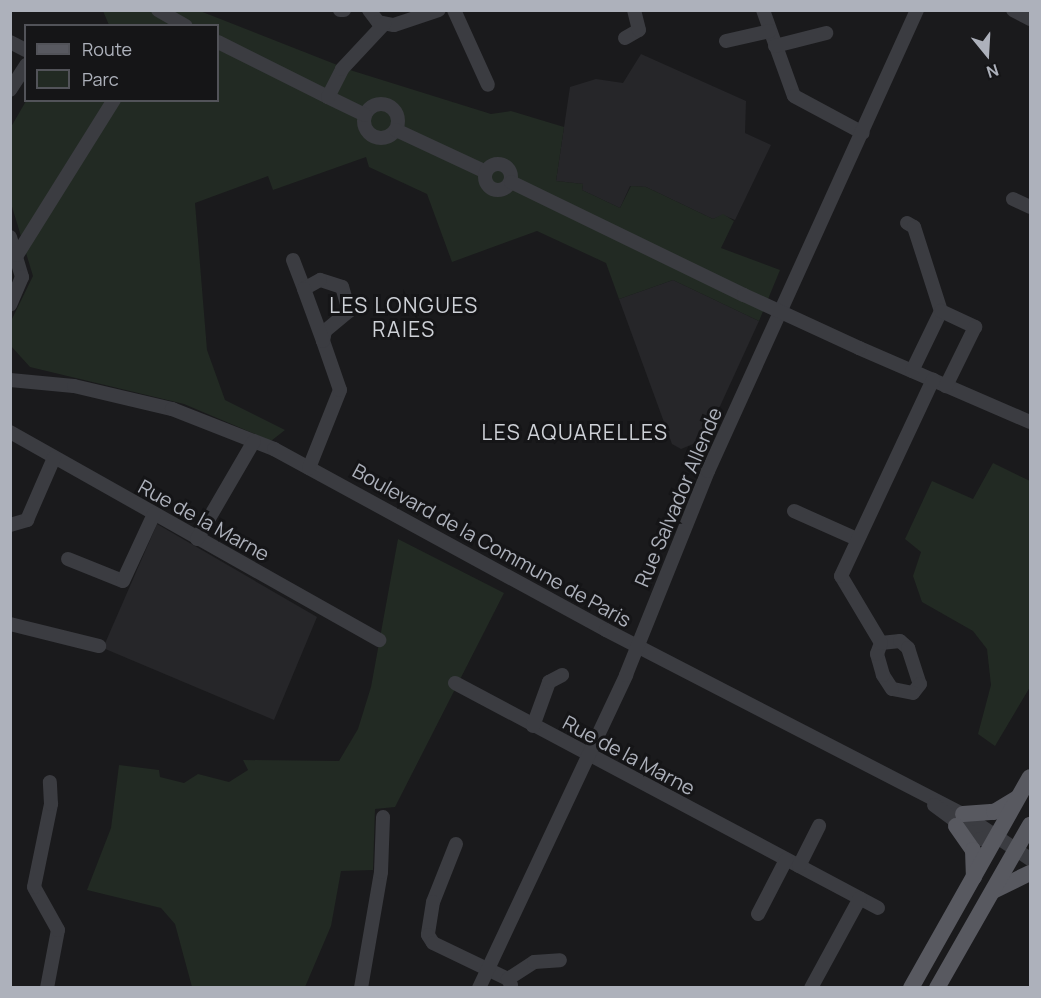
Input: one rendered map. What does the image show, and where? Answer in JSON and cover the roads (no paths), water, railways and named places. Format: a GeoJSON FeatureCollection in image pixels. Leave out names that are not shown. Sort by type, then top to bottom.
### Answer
{"type":"FeatureCollection","features":[{"type":"Feature","properties":{"kind":"main road"},"geometry":{"type":"LineString","coordinates":[[911,987],[974,881],[1030,777]]}},
{"type":"Feature","properties":{"kind":"main road"},"geometry":{"type":"LineString","coordinates":[[974,881],[973,850],[959,820],[994,813],[1020,796]]}},
{"type":"Feature","properties":{"kind":"main road"},"geometry":{"type":"LineString","coordinates":[[1020,796],[1023,855]]}},
{"type":"Feature","properties":{"kind":"main road"},"geometry":{"type":"LineString","coordinates":[[937,987],[990,894],[1023,855],[1030,825]]}},
{"type":"Feature","properties":{"kind":"main road"},"geometry":{"type":"LineString","coordinates":[[990,894],[996,839]]}},
{"type":"Feature","properties":{"kind":"main road"},"geometry":{"type":"LineString","coordinates":[[990,894],[1004,882],[1030,873]]}},
{"type":"Feature","properties":{"kind":"street"},"geometry":{"type":"LineString","coordinates":[[369,10],[384,24],[404,24],[439,10]]}},
{"type":"Feature","properties":{"kind":"street"},"geometry":{"type":"LineString","coordinates":[[454,10],[488,86]]}},
{"type":"Feature","properties":{"kind":"street"},"geometry":{"type":"LineString","coordinates":[[625,38],[639,30],[634,10]]}},
{"type":"Feature","properties":{"kind":"street"},"geometry":{"type":"LineString","coordinates":[[763,10],[775,46],[801,103],[863,133]]}},
{"type":"Feature","properties":{"kind":"street","name":"Rue Salvador Allende"},"geometry":{"type":"LineString","coordinates":[[478,987],[588,756],[637,646],[708,471],[915,17],[926,10]]}},
{"type":"Feature","properties":{"kind":"street"},"geometry":{"type":"LineString","coordinates":[[1013,10],[1030,19]]}},
{"type":"Feature","properties":{"kind":"street"},"geometry":{"type":"LineString","coordinates":[[328,97],[342,69],[384,24]]}},
{"type":"Feature","properties":{"kind":"street"},"geometry":{"type":"LineString","coordinates":[[726,41],[770,31]]}},
{"type":"Feature","properties":{"kind":"street"},"geometry":{"type":"LineString","coordinates":[[775,46],[826,33]]}},
{"type":"Feature","properties":{"kind":"street"},"geometry":{"type":"LineString","coordinates":[[10,42],[24,49]]}},
{"type":"Feature","properties":{"kind":"street"},"geometry":{"type":"LineString","coordinates":[[219,42],[365,116]]}},
{"type":"Feature","properties":{"kind":"street"},"geometry":{"type":"LineString","coordinates":[[10,90],[24,68]]}},
{"type":"Feature","properties":{"kind":"street"},"geometry":{"type":"LineString","coordinates":[[17,255],[113,102]]}},
{"type":"Feature","properties":{"kind":"street"},"geometry":{"type":"LineString","coordinates":[[376,105],[392,108],[396,130],[386,137],[374,136],[365,128],[365,116],[376,105]]}},
{"type":"Feature","properties":{"kind":"street"},"geometry":{"type":"LineString","coordinates":[[396,130],[486,172],[494,190],[511,182],[744,295],[1030,422]]}},
{"type":"Feature","properties":{"kind":"street"},"geometry":{"type":"LineString","coordinates":[[1013,199],[1030,207]]}},
{"type":"Feature","properties":{"kind":"street"},"geometry":{"type":"LineString","coordinates":[[907,223],[914,227],[941,311],[912,371]]}},
{"type":"Feature","properties":{"kind":"street"},"geometry":{"type":"LineString","coordinates":[[10,237],[22,277],[10,305]]}},
{"type":"Feature","properties":{"kind":"street"},"geometry":{"type":"LineString","coordinates":[[293,260],[340,390],[309,468]]}},
{"type":"Feature","properties":{"kind":"street"},"geometry":{"type":"LineString","coordinates":[[304,289],[320,280],[342,287],[349,311],[337,326],[325,331],[323,341]]}},
{"type":"Feature","properties":{"kind":"street"},"geometry":{"type":"LineString","coordinates":[[881,643],[841,576],[857,539],[940,383],[975,327],[941,311]]}},
{"type":"Feature","properties":{"kind":"street","name":"Boulevard de la Commune de Paris"},"geometry":{"type":"LineString","coordinates":[[13,378],[153,404],[254,441],[309,468],[637,646],[928,799],[959,820],[1023,855]]}},
{"type":"Feature","properties":{"kind":"street","name":"Rue de la Marne"},"geometry":{"type":"LineString","coordinates":[[10,432],[379,640]]}},
{"type":"Feature","properties":{"kind":"street"},"geometry":{"type":"LineString","coordinates":[[197,539],[254,441]]}},
{"type":"Feature","properties":{"kind":"street"},"geometry":{"type":"LineString","coordinates":[[10,525],[27,520],[54,458]]}},
{"type":"Feature","properties":{"kind":"street"},"geometry":{"type":"LineString","coordinates":[[794,511],[857,539]]}},
{"type":"Feature","properties":{"kind":"street"},"geometry":{"type":"LineString","coordinates":[[68,559],[123,581],[154,514]]}},
{"type":"Feature","properties":{"kind":"street"},"geometry":{"type":"LineString","coordinates":[[10,624],[99,646]]}},
{"type":"Feature","properties":{"kind":"street"},"geometry":{"type":"LineString","coordinates":[[533,726],[549,682],[562,675]]}},
{"type":"Feature","properties":{"kind":"street","name":"Rue de la Marne"},"geometry":{"type":"LineString","coordinates":[[455,683],[588,756],[878,908]]}},
{"type":"Feature","properties":{"kind":"street"},"geometry":{"type":"LineString","coordinates":[[47,987],[58,930],[34,887],[51,804],[50,782]]}},
{"type":"Feature","properties":{"kind":"street"},"geometry":{"type":"LineString","coordinates":[[361,987],[381,872],[383,817]]}},
{"type":"Feature","properties":{"kind":"street"},"geometry":{"type":"LineString","coordinates":[[799,867],[819,826]]}},
{"type":"Feature","properties":{"kind":"street"},"geometry":{"type":"LineString","coordinates":[[456,844],[433,902],[428,935],[433,943],[488,968],[510,983],[534,962],[560,960]]}},
{"type":"Feature","properties":{"kind":"street"},"geometry":{"type":"LineString","coordinates":[[758,914],[786,860]]}},
{"type":"Feature","properties":{"kind":"street"},"geometry":{"type":"LineString","coordinates":[[811,987],[860,898]]}},
{"type":"Feature","properties":{"kind":"district","name":"LES LONGUES RAIES"},"geometry":{"type":"Point","coordinates":[404,317]}},
{"type":"Feature","properties":{"kind":"district","name":"LES AQUARELLES"},"geometry":{"type":"Point","coordinates":[575,432]}}]}
